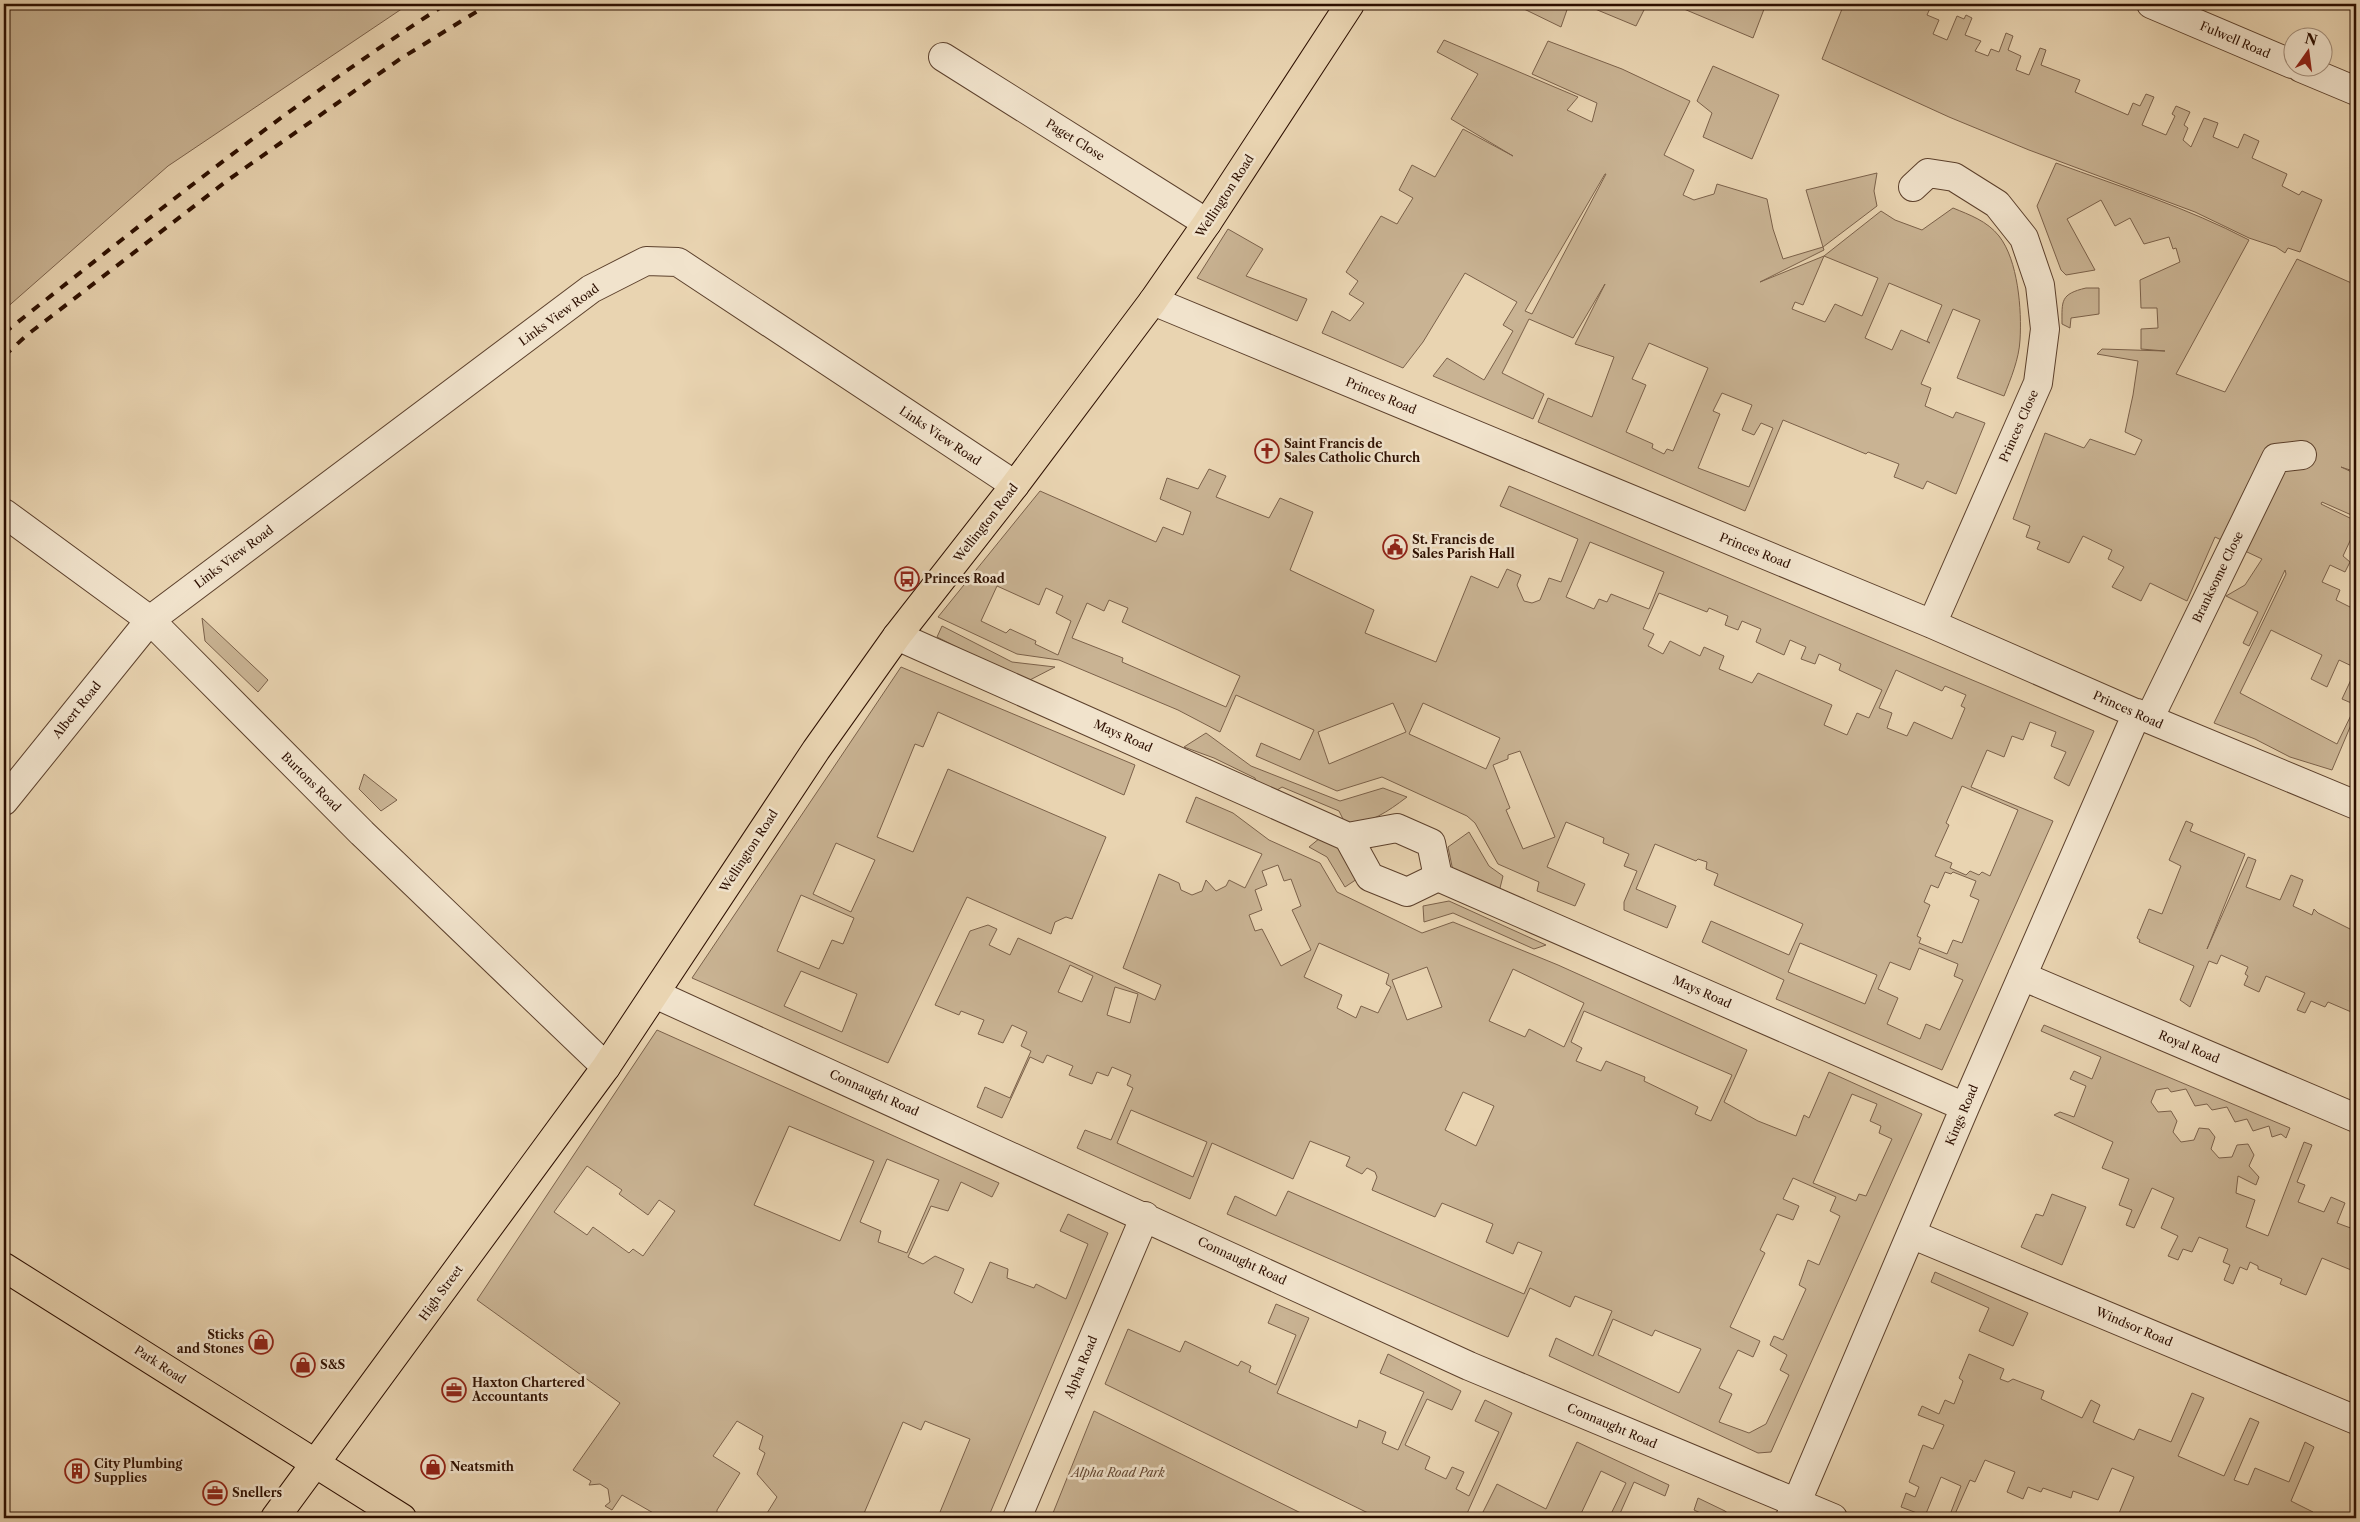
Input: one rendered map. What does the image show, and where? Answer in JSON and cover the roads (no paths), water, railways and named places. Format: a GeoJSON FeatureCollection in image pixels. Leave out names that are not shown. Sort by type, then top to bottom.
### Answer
{"type":"FeatureCollection","features":[{"type":"Feature","properties":{"kind":"main road","name":"Wellington Road"},"geometry":{"type":"LineString","coordinates":[[606,1067],[816,750],[897,636],[1016,485],[1153,301],[1207,223],[1350,4]]}},
{"type":"Feature","properties":{"kind":"main road","name":"High Street"},"geometry":{"type":"LineString","coordinates":[[275,1518],[606,1067]]}},
{"type":"Feature","properties":{"kind":"main road","name":"Park Road"},"geometry":{"type":"LineString","coordinates":[[4,1267],[402,1518]]}},
{"type":"Feature","properties":{"kind":"street","name":"Fulwell Road"},"geometry":{"type":"LineString","coordinates":[[2150,4],[2282,60]]}},
{"type":"Feature","properties":{"kind":"street","name":"Paget Close"},"geometry":{"type":"LineString","coordinates":[[943,57],[1207,223]]}},
{"type":"Feature","properties":{"kind":"street"},"geometry":{"type":"LineString","coordinates":[[2325,78],[2356,91]]}},
{"type":"Feature","properties":{"kind":"street","name":"Princes Close"},"geometry":{"type":"LineString","coordinates":[[1913,187],[1928,173],[1954,177],[1997,204],[2024,238],[2040,285],[2045,329],[2038,383],[1932,624]]}},
{"type":"Feature","properties":{"kind":"street","name":"Links View Road"},"geometry":{"type":"LineString","coordinates":[[150,620],[591,289],[646,261],[678,262],[1016,485]]}},
{"type":"Feature","properties":{"kind":"street","name":"Princes Road"},"geometry":{"type":"LineString","coordinates":[[1153,301],[1932,624],[2143,716],[2356,803]]}},
{"type":"Feature","properties":{"kind":"street","name":"Branksome Close"},"geometry":{"type":"LineString","coordinates":[[2143,716],[2276,458],[2302,455]]}},
{"type":"Feature","properties":{"kind":"street","name":"Burtons Road"},"geometry":{"type":"LineString","coordinates":[[4,513],[150,620],[362,833],[606,1067]]}},
{"type":"Feature","properties":{"kind":"street","name":"Albert Road"},"geometry":{"type":"LineString","coordinates":[[4,801],[150,620]]}},
{"type":"Feature","properties":{"kind":"street","name":"Mays Road"},"geometry":{"type":"LineString","coordinates":[[897,636],[1348,837]]}},
{"type":"Feature","properties":{"kind":"street","name":"Kings Road"},"geometry":{"type":"LineString","coordinates":[[1793,1511],[2022,976],[2143,716]]}},
{"type":"Feature","properties":{"kind":"street"},"geometry":{"type":"LineString","coordinates":[[1397,828],[1431,844],[1438,877],[1407,892],[1370,877],[1348,837],[1397,828]]}},
{"type":"Feature","properties":{"kind":"street","name":"Mays Road"},"geometry":{"type":"LineString","coordinates":[[1438,877],[1965,1107]]}},
{"type":"Feature","properties":{"kind":"street","name":"Royal Road"},"geometry":{"type":"LineString","coordinates":[[2022,976],[2356,1118]]}},
{"type":"Feature","properties":{"kind":"street","name":"Connaught Road"},"geometry":{"type":"LineString","coordinates":[[656,994],[1145,1216],[1469,1366],[1793,1511],[1833,1518]]}},
{"type":"Feature","properties":{"kind":"street","name":"Alpha Road"},"geometry":{"type":"LineString","coordinates":[[1017,1518],[1145,1216]]}},
{"type":"Feature","properties":{"kind":"street","name":"Windsor Road"},"geometry":{"type":"LineString","coordinates":[[1911,1234],[2356,1420]]}},
{"type":"Feature","properties":{"kind":"railway"},"geometry":{"type":"LineString","coordinates":[[4,333],[166,205],[276,122],[388,42],[446,4]]}},
{"type":"Feature","properties":{"kind":"railway"},"geometry":{"type":"LineString","coordinates":[[4,356],[27,335],[228,180],[400,59],[489,4]]}},
{"type":"Feature","properties":{"kind":"place","name":"Saint Francis de Sales Catholic Church"},"geometry":{"type":"Point","coordinates":[1267,451]}},
{"type":"Feature","properties":{"kind":"place","name":"St. Francis de Sales Parish Hall"},"geometry":{"type":"Point","coordinates":[1395,547]}},
{"type":"Feature","properties":{"kind":"place","name":"Princes Road"},"geometry":{"type":"Point","coordinates":[907,579]}},
{"type":"Feature","properties":{"kind":"place","name":"Sticks and Stones"},"geometry":{"type":"Point","coordinates":[261,1342]}},
{"type":"Feature","properties":{"kind":"place","name":"S&S"},"geometry":{"type":"Point","coordinates":[303,1365]}},
{"type":"Feature","properties":{"kind":"place","name":"Haxton Chartered Accountants"},"geometry":{"type":"Point","coordinates":[454,1390]}},
{"type":"Feature","properties":{"kind":"place","name":"Neatsmith"},"geometry":{"type":"Point","coordinates":[433,1467]}},
{"type":"Feature","properties":{"kind":"place","name":"City Plumbing Supplies"},"geometry":{"type":"Point","coordinates":[77,1471]}},
{"type":"Feature","properties":{"kind":"place","name":"Snellers"},"geometry":{"type":"Point","coordinates":[215,1493]}},
{"type":"Feature","properties":{"kind":"park label","name":"Alpha Road Park"},"geometry":{"type":"Point","coordinates":[1118,1473]}}]}
